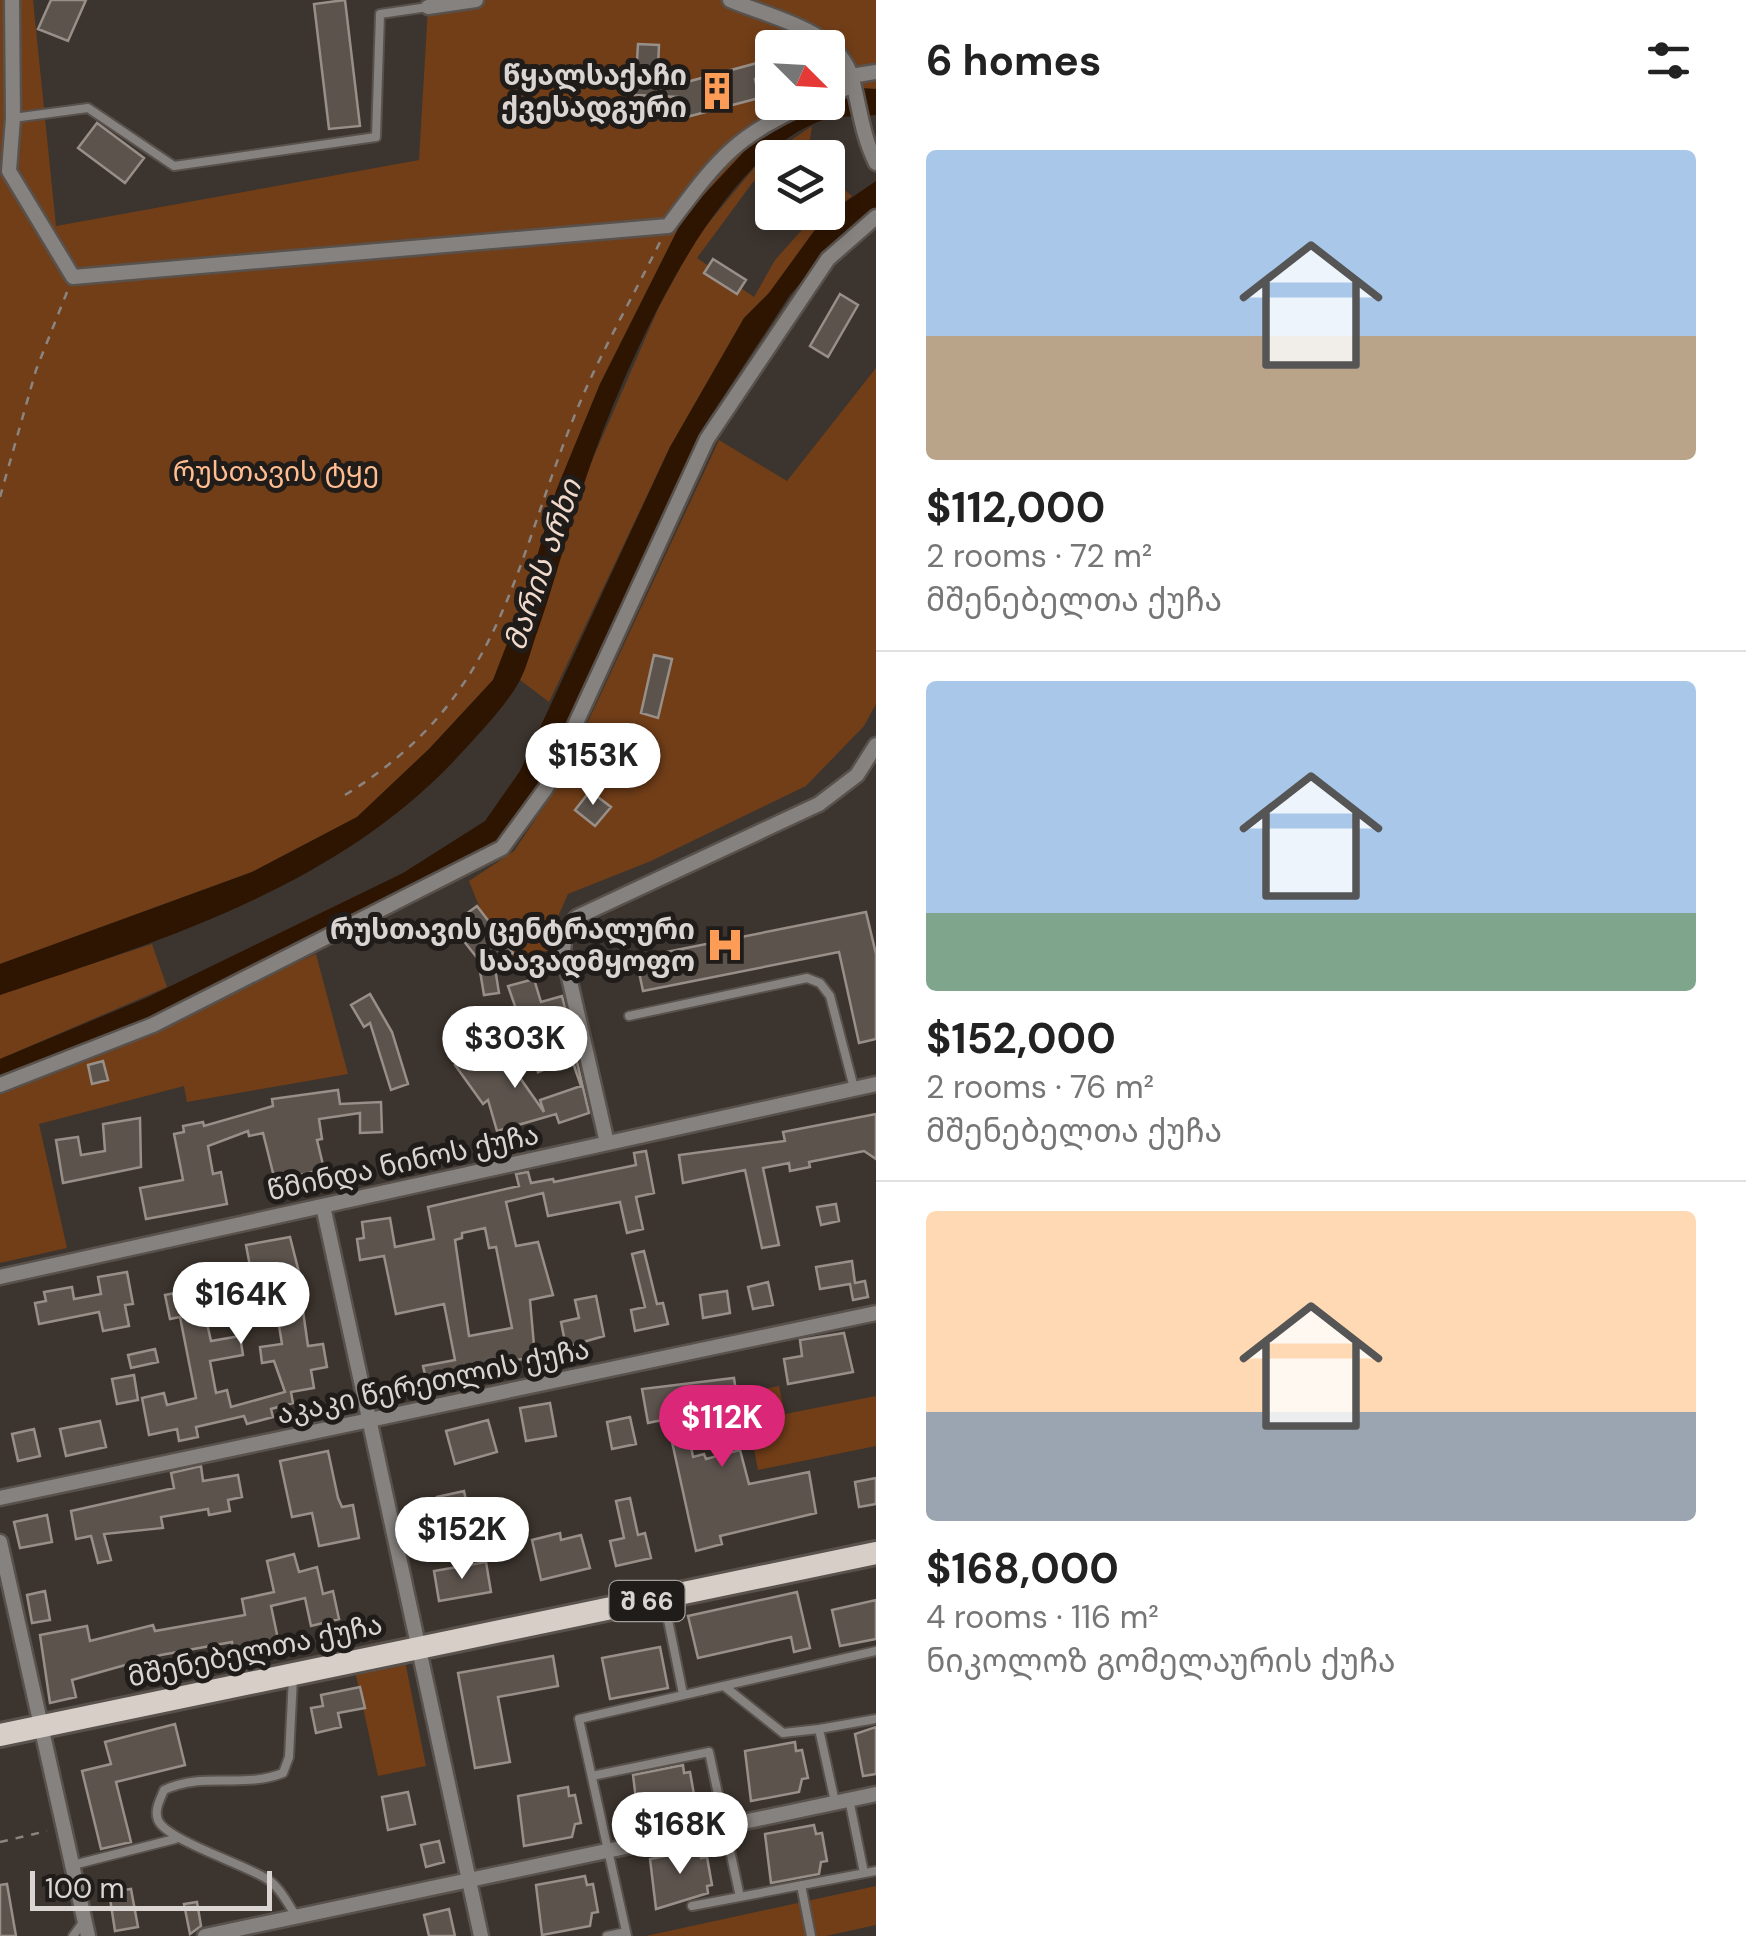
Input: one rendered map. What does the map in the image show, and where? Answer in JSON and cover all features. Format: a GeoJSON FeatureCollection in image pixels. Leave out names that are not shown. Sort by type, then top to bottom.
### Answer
{"type":"FeatureCollection","features":[{"type":"Feature","properties":{"kind":"main road","name":"მშენებელთა ქუჩა"},"geometry":{"type":"LineString","coordinates":[[0,1735],[418,1645],[876,1554]]}},
{"type":"Feature","properties":{"kind":"street"},"geometry":{"type":"LineString","coordinates":[[12,0],[14,118],[9,171],[73,277],[668,226],[722,154],[772,120]]}},
{"type":"Feature","properties":{"kind":"street"},"geometry":{"type":"LineString","coordinates":[[428,7],[476,0]]}},
{"type":"Feature","properties":{"kind":"street"},"geometry":{"type":"LineString","coordinates":[[730,0],[824,39],[844,56],[862,135],[876,162]]}},
{"type":"Feature","properties":{"kind":"street"},"geometry":{"type":"LineString","coordinates":[[845,86],[876,72]]}},
{"type":"Feature","properties":{"kind":"street"},"geometry":{"type":"LineString","coordinates":[[0,1085],[153,1025],[502,848],[546,788],[707,438],[828,259],[876,217]]}},
{"type":"Feature","properties":{"kind":"street"},"geometry":{"type":"LineString","coordinates":[[607,1143],[564,951],[565,933],[578,917],[819,804],[858,775],[876,745]]}},
{"type":"Feature","properties":{"kind":"street","name":"წმინდა ნინოს ქუჩა"},"geometry":{"type":"LineString","coordinates":[[0,1277],[876,1084]]}},
{"type":"Feature","properties":{"kind":"street"},"geometry":{"type":"LineString","coordinates":[[323,1206],[481,1936]]}},
{"type":"Feature","properties":{"kind":"street","name":"აკაკი წერეთლის ქუჩა"},"geometry":{"type":"LineString","coordinates":[[0,1498],[876,1313]]}},
{"type":"Feature","properties":{"kind":"street"},"geometry":{"type":"LineString","coordinates":[[0,1542],[86,1928]]}},
{"type":"Feature","properties":{"kind":"street"},"geometry":{"type":"LineString","coordinates":[[205,1936],[876,1794]]}},
{"type":"Feature","properties":{"kind":"lane"},"geometry":{"type":"LineString","coordinates":[[14,118],[88,108],[174,166],[376,136],[380,14],[376,0]]}},
{"type":"Feature","properties":{"kind":"lane"},"geometry":{"type":"LineString","coordinates":[[380,14],[428,7]]}},
{"type":"Feature","properties":{"kind":"lane"},"geometry":{"type":"LineString","coordinates":[[629,1016],[807,978],[820,983],[830,996],[854,1088]]}},
{"type":"Feature","properties":{"kind":"lane"},"geometry":{"type":"LineString","coordinates":[[663,1598],[683,1694]]}},
{"type":"Feature","properties":{"kind":"lane"},"geometry":{"type":"LineString","coordinates":[[606,1936],[626,1934],[579,1719],[876,1651]]}},
{"type":"Feature","properties":{"kind":"lane"},"geometry":{"type":"LineString","coordinates":[[293,1673],[289,1757],[283,1773],[260,1782],[209,1777],[164,1790],[156,1811],[159,1824],[175,1839],[210,1850],[272,1881],[297,1916]]}},
{"type":"Feature","properties":{"kind":"lane"},"geometry":{"type":"LineString","coordinates":[[724,1686],[783,1734],[876,1719]]}},
{"type":"Feature","properties":{"kind":"lane"},"geometry":{"type":"LineString","coordinates":[[818,1729],[864,1873]]}},
{"type":"Feature","properties":{"kind":"lane"},"geometry":{"type":"LineString","coordinates":[[592,1776],[709,1752],[740,1897]]}},
{"type":"Feature","properties":{"kind":"lane"},"geometry":{"type":"LineString","coordinates":[[72,1865],[175,1839]]}},
{"type":"Feature","properties":{"kind":"lane"},"geometry":{"type":"LineString","coordinates":[[692,1906],[876,1871]]}},
{"type":"Feature","properties":{"kind":"lane"},"geometry":{"type":"LineString","coordinates":[[800,1885],[812,1936]]}},
{"type":"Feature","properties":{"kind":"lane"},"geometry":{"type":"LineString","coordinates":[[73,1936],[86,1928]]}},
{"type":"Feature","properties":{"kind":"path"},"geometry":{"type":"LineString","coordinates":[[346,795],[408,752],[459,696],[520,572],[576,410],[668,226]]}},
{"type":"Feature","properties":{"kind":"path"},"geometry":{"type":"LineString","coordinates":[[0,496],[36,370],[73,277]]}},
{"type":"Feature","properties":{"kind":"path"},"geometry":{"type":"LineString","coordinates":[[0,1842],[64,1828]]}},
{"type":"Feature","properties":{"kind":"green space","name":"რუსთავის ტყე"},"geometry":{"type":"Polygon","coordinates":[[[0,0],[33,0],[56,226],[419,160],[428,7],[423,0],[876,0],[876,89],[858,88],[845,94],[845,30],[755,30],[755,120],[783,120],[768,126],[685,215],[600,384],[556,491],[526,595],[493,680],[429,749],[357,817],[252,872],[0,964],[0,0]]]}},
{"type":"Feature","properties":{"kind":"green space"},"geometry":{"type":"Polygon","coordinates":[[[812,126],[810,140],[791,140],[812,126]]]}},
{"type":"Feature","properties":{"kind":"green space"},"geometry":{"type":"Polygon","coordinates":[[[755,167],[755,181],[697,258],[754,297],[775,260],[802,230],[815,230],[769,293],[744,318],[670,447],[549,702],[520,680],[591,463],[659,307],[697,237],[755,167]]]}},
{"type":"Feature","properties":{"kind":"green space"},"geometry":{"type":"Polygon","coordinates":[[[876,368],[876,704],[864,726],[806,786],[651,861],[568,894],[552,930],[560,947],[502,963],[469,881],[514,851],[559,784],[719,440],[787,481],[876,368]]]}},
{"type":"Feature","properties":{"kind":"green space"},"geometry":{"type":"Polygon","coordinates":[[[152,944],[167,987],[0,1059],[0,994],[152,944]]]}},
{"type":"Feature","properties":{"kind":"green space"},"geometry":{"type":"Polygon","coordinates":[[[316,954],[348,1074],[187,1102],[184,1086],[39,1124],[67,1248],[0,1263],[0,1092],[316,954]]]}},
{"type":"Feature","properties":{"kind":"green space"},"geometry":{"type":"Polygon","coordinates":[[[779,1386],[785,1414],[876,1396],[876,1446],[758,1470],[743,1393],[779,1386]]]}},
{"type":"Feature","properties":{"kind":"green space"},"geometry":{"type":"Polygon","coordinates":[[[405,1661],[426,1766],[378,1776],[355,1671],[405,1661]]]}},
{"type":"Feature","properties":{"kind":"green space"},"geometry":{"type":"Polygon","coordinates":[[[876,1886],[876,1925],[826,1936],[646,1936],[876,1886]]]}},
{"type":"Feature","properties":{"kind":"water"},"geometry":{"type":"Polygon","coordinates":[[[858,88],[876,89],[876,115],[845,117],[845,93],[858,88]]]}},
{"type":"Feature","properties":{"kind":"water","name":"მარის არხი"},"geometry":{"type":"Polygon","coordinates":[[[782,120],[823,120],[785,140],[755,140],[755,167],[712,218],[680,268],[627,372],[584,484],[523,674],[498,712],[406,806],[299,877],[182,931],[0,995],[0,964],[252,872],[357,817],[429,749],[493,680],[526,595],[556,491],[600,384],[685,215],[768,126],[782,120]]]}},
{"type":"Feature","properties":{"kind":"water"},"geometry":{"type":"Polygon","coordinates":[[[876,181],[876,210],[849,228],[790,295],[704,426],[541,779],[498,841],[411,891],[143,1023],[0,1077],[0,1059],[146,998],[403,873],[485,821],[520,771],[670,447],[744,318],[769,293],[815,230],[845,230],[845,202],[876,181]]]}},
{"type":"Feature","properties":{"kind":"building"},"geometry":{"type":"Polygon","coordinates":[[[51,0],[86,0],[68,41],[38,29],[51,0]]]}},
{"type":"Feature","properties":{"kind":"building"},"geometry":{"type":"Polygon","coordinates":[[[345,0],[360,126],[329,129],[314,4],[345,0]]]}},
{"type":"Feature","properties":{"kind":"building","name":"წყალსაქაჩი ქვესადგური"},"geometry":{"type":"Polygon","coordinates":[[[638,44],[659,45],[657,90],[755,64],[755,99],[683,118],[678,97],[635,95],[638,44]]]}},
{"type":"Feature","properties":{"kind":"building"},"geometry":{"type":"Polygon","coordinates":[[[97,123],[144,158],[125,183],[78,148],[97,123]]]}},
{"type":"Feature","properties":{"kind":"building"},"geometry":{"type":"Polygon","coordinates":[[[713,259],[746,280],[737,294],[704,273],[713,259]]]}},
{"type":"Feature","properties":{"kind":"building"},"geometry":{"type":"Polygon","coordinates":[[[840,294],[858,305],[828,357],[810,346],[840,294]]]}},
{"type":"Feature","properties":{"kind":"building"},"geometry":{"type":"Polygon","coordinates":[[[654,655],[672,659],[658,718],[641,713],[654,655]]]}},
{"type":"Feature","properties":{"kind":"building"},"geometry":{"type":"Polygon","coordinates":[[[590,791],[611,807],[595,826],[575,810],[590,791]]]}},
{"type":"Feature","properties":{"kind":"building"},"geometry":{"type":"Polygon","coordinates":[[[477,906],[513,953],[495,968],[499,993],[484,995],[478,959],[463,940],[478,929],[466,914],[477,906]]]}},
{"type":"Feature","properties":{"kind":"building"},"geometry":{"type":"Polygon","coordinates":[[[866,912],[876,954],[876,1039],[859,1043],[839,952],[643,991],[636,958],[866,912]]]}},
{"type":"Feature","properties":{"kind":"building"},"geometry":{"type":"Polygon","coordinates":[[[534,979],[541,1002],[562,996],[569,1024],[548,1030],[561,1063],[538,1072],[508,986],[534,979]]]}},
{"type":"Feature","properties":{"kind":"building"},"geometry":{"type":"Polygon","coordinates":[[[370,994],[392,1032],[408,1084],[391,1090],[370,1023],[364,1027],[351,1005],[370,994]]]}},
{"type":"Feature","properties":{"kind":"building"},"geometry":{"type":"Polygon","coordinates":[[[492,1038],[544,1112],[540,1100],[581,1086],[573,1063],[577,1062],[589,1113],[559,1123],[556,1114],[497,1131],[488,1100],[483,1104],[455,1065],[492,1038]]]}},
{"type":"Feature","properties":{"kind":"building"},"geometry":{"type":"Polygon","coordinates":[[[103,1061],[108,1080],[92,1084],[88,1065],[103,1061]]]}},
{"type":"Feature","properties":{"kind":"building"},"geometry":{"type":"Polygon","coordinates":[[[338,1090],[340,1104],[381,1102],[382,1132],[360,1133],[360,1113],[319,1119],[322,1139],[317,1140],[324,1169],[275,1181],[263,1133],[249,1136],[248,1131],[208,1146],[213,1174],[221,1172],[227,1204],[146,1219],[140,1188],[183,1180],[174,1134],[184,1132],[183,1126],[203,1122],[204,1126],[273,1106],[272,1099],[338,1090]]]}},
{"type":"Feature","properties":{"kind":"building"},"geometry":{"type":"Polygon","coordinates":[[[876,1114],[876,1159],[864,1151],[809,1162],[810,1167],[790,1171],[789,1163],[763,1168],[779,1245],[762,1248],[745,1170],[683,1183],[679,1155],[785,1141],[783,1132],[876,1114]]]}},
{"type":"Feature","properties":{"kind":"building"},"geometry":{"type":"Polygon","coordinates":[[[140,1118],[141,1167],[63,1183],[56,1140],[78,1137],[81,1155],[105,1151],[103,1124],[140,1118]]]}},
{"type":"Feature","properties":{"kind":"building"},"geometry":{"type":"Polygon","coordinates":[[[646,1151],[654,1193],[636,1197],[643,1229],[627,1233],[620,1202],[548,1216],[543,1193],[506,1202],[516,1246],[538,1242],[553,1295],[530,1300],[535,1357],[457,1370],[460,1386],[429,1392],[423,1366],[455,1360],[444,1304],[396,1314],[384,1256],[360,1260],[357,1239],[364,1238],[362,1222],[390,1218],[395,1247],[434,1239],[428,1207],[519,1186],[516,1174],[528,1172],[531,1183],[553,1179],[554,1182],[636,1165],[634,1153],[646,1151]],[[485,1228],[462,1233],[462,1238],[455,1240],[469,1336],[512,1328],[496,1247],[489,1248],[485,1228]]]}},
{"type":"Feature","properties":{"kind":"building"},"geometry":{"type":"Polygon","coordinates":[[[836,1204],[839,1221],[821,1225],[817,1207],[836,1204]]]}},
{"type":"Feature","properties":{"kind":"building"},"geometry":{"type":"Polygon","coordinates":[[[290,1237],[305,1296],[301,1297],[308,1346],[323,1344],[327,1367],[311,1370],[314,1388],[291,1392],[293,1403],[271,1409],[273,1417],[247,1424],[244,1416],[196,1427],[198,1437],[179,1441],[177,1429],[149,1435],[142,1398],[164,1393],[167,1405],[196,1398],[180,1317],[170,1319],[165,1295],[199,1288],[211,1341],[240,1336],[243,1355],[210,1361],[216,1393],[227,1390],[231,1407],[285,1392],[274,1361],[262,1363],[260,1347],[282,1344],[274,1295],[240,1303],[236,1285],[253,1282],[246,1245],[290,1237]]]}},
{"type":"Feature","properties":{"kind":"building"},"geometry":{"type":"Polygon","coordinates":[[[644,1251],[657,1304],[663,1303],[668,1324],[635,1331],[631,1310],[645,1307],[632,1254],[644,1251]]]}},
{"type":"Feature","properties":{"kind":"building"},"geometry":{"type":"Polygon","coordinates":[[[852,1261],[855,1283],[865,1281],[868,1297],[853,1300],[850,1284],[820,1289],[816,1267],[852,1261]]]}},
{"type":"Feature","properties":{"kind":"building"},"geometry":{"type":"Polygon","coordinates":[[[127,1272],[133,1304],[125,1305],[129,1326],[103,1331],[99,1312],[39,1324],[35,1303],[46,1301],[44,1292],[72,1287],[74,1299],[101,1294],[98,1277],[127,1272]]]}},
{"type":"Feature","properties":{"kind":"building"},"geometry":{"type":"Polygon","coordinates":[[[768,1282],[773,1305],[753,1309],[748,1287],[768,1282]]]}},
{"type":"Feature","properties":{"kind":"building"},"geometry":{"type":"Polygon","coordinates":[[[727,1291],[730,1313],[703,1318],[700,1295],[727,1291]]]}},
{"type":"Feature","properties":{"kind":"building"},"geometry":{"type":"Polygon","coordinates":[[[596,1296],[604,1336],[566,1347],[561,1322],[579,1318],[575,1300],[596,1296]]]}},
{"type":"Feature","properties":{"kind":"building"},"geometry":{"type":"Polygon","coordinates":[[[844,1333],[853,1372],[788,1384],[784,1359],[802,1356],[800,1340],[844,1333]]]}},
{"type":"Feature","properties":{"kind":"building"},"geometry":{"type":"Polygon","coordinates":[[[155,1349],[158,1362],[131,1368],[128,1355],[155,1349]]]}},
{"type":"Feature","properties":{"kind":"building"},"geometry":{"type":"Polygon","coordinates":[[[134,1375],[138,1400],[117,1404],[112,1379],[134,1375]]]}},
{"type":"Feature","properties":{"kind":"building"},"geometry":{"type":"Polygon","coordinates":[[[734,1378],[738,1405],[685,1413],[693,1457],[704,1454],[706,1459],[740,1450],[749,1484],[809,1472],[816,1513],[720,1536],[722,1544],[696,1551],[667,1419],[648,1423],[642,1389],[734,1378]]]}},
{"type":"Feature","properties":{"kind":"building"},"geometry":{"type":"Polygon","coordinates":[[[550,1403],[556,1436],[526,1441],[520,1408],[550,1403]]]}},
{"type":"Feature","properties":{"kind":"building"},"geometry":{"type":"Polygon","coordinates":[[[630,1417],[636,1444],[612,1449],[607,1422],[630,1417]]]}},
{"type":"Feature","properties":{"kind":"building"},"geometry":{"type":"Polygon","coordinates":[[[488,1420],[497,1452],[455,1464],[446,1431],[488,1420]]]}},
{"type":"Feature","properties":{"kind":"building"},"geometry":{"type":"Polygon","coordinates":[[[100,1421],[106,1447],[66,1456],[60,1429],[100,1421]]]}},
{"type":"Feature","properties":{"kind":"building"},"geometry":{"type":"Polygon","coordinates":[[[34,1429],[40,1456],[18,1461],[12,1434],[34,1429]]]}},
{"type":"Feature","properties":{"kind":"building"},"geometry":{"type":"Polygon","coordinates":[[[328,1451],[338,1498],[342,1507],[353,1505],[359,1538],[319,1546],[312,1513],[292,1517],[280,1461],[328,1451]]]}},
{"type":"Feature","properties":{"kind":"building"},"geometry":{"type":"Polygon","coordinates":[[[201,1466],[203,1481],[238,1475],[242,1497],[228,1500],[230,1511],[209,1515],[208,1509],[161,1517],[163,1528],[104,1534],[111,1560],[98,1563],[91,1536],[76,1539],[71,1511],[174,1488],[171,1473],[201,1466]]]}},
{"type":"Feature","properties":{"kind":"building"},"geometry":{"type":"Polygon","coordinates":[[[876,1478],[876,1504],[859,1507],[855,1482],[876,1478]]]}},
{"type":"Feature","properties":{"kind":"building"},"geometry":{"type":"Polygon","coordinates":[[[464,1491],[473,1533],[447,1539],[437,1497],[464,1491]]]}},
{"type":"Feature","properties":{"kind":"building"},"geometry":{"type":"Polygon","coordinates":[[[630,1498],[638,1535],[645,1533],[651,1558],[616,1566],[610,1541],[624,1538],[616,1501],[630,1498]]]}},
{"type":"Feature","properties":{"kind":"building"},"geometry":{"type":"Polygon","coordinates":[[[47,1515],[52,1542],[20,1548],[14,1522],[47,1515]]]}},
{"type":"Feature","properties":{"kind":"building"},"geometry":{"type":"Polygon","coordinates":[[[560,1533],[561,1540],[581,1535],[590,1568],[541,1580],[532,1540],[560,1533]]]}},
{"type":"Feature","properties":{"kind":"building"},"geometry":{"type":"Polygon","coordinates":[[[294,1554],[299,1572],[317,1567],[323,1594],[333,1591],[339,1619],[311,1626],[305,1598],[271,1606],[278,1639],[233,1649],[232,1642],[161,1655],[72,1680],[76,1697],[50,1703],[40,1635],[87,1626],[90,1641],[153,1625],[155,1631],[245,1615],[242,1599],[274,1592],[267,1561],[294,1554]]]}},
{"type":"Feature","properties":{"kind":"building"},"geometry":{"type":"Polygon","coordinates":[[[486,1562],[491,1592],[439,1601],[434,1571],[486,1562]]]}},
{"type":"Feature","properties":{"kind":"building"},"geometry":{"type":"Polygon","coordinates":[[[45,1591],[50,1620],[32,1623],[27,1595],[45,1591]]]}},
{"type":"Feature","properties":{"kind":"building"},"geometry":{"type":"Polygon","coordinates":[[[797,1592],[810,1648],[794,1652],[791,1637],[698,1658],[688,1616],[797,1592]]]}},
{"type":"Feature","properties":{"kind":"building"},"geometry":{"type":"Polygon","coordinates":[[[876,1600],[876,1639],[840,1646],[832,1610],[876,1600]]]}},
{"type":"Feature","properties":{"kind":"building"},"geometry":{"type":"Polygon","coordinates":[[[660,1647],[668,1688],[610,1699],[602,1658],[660,1647]]]}},
{"type":"Feature","properties":{"kind":"building"},"geometry":{"type":"Polygon","coordinates":[[[553,1656],[558,1686],[498,1697],[510,1762],[475,1768],[458,1673],[553,1656]]]}},
{"type":"Feature","properties":{"kind":"building"},"geometry":{"type":"Polygon","coordinates":[[[360,1687],[365,1708],[338,1713],[341,1727],[316,1733],[311,1708],[323,1706],[321,1695],[360,1687]]]}},
{"type":"Feature","properties":{"kind":"building"},"geometry":{"type":"Polygon","coordinates":[[[175,1724],[185,1765],[116,1782],[131,1842],[101,1849],[82,1771],[111,1764],[105,1742],[175,1724]]]}},
{"type":"Feature","properties":{"kind":"building"},"geometry":{"type":"Polygon","coordinates":[[[876,1727],[876,1774],[863,1776],[855,1734],[876,1727]]]}},
{"type":"Feature","properties":{"kind":"building"},"geometry":{"type":"Polygon","coordinates":[[[795,1742],[796,1751],[802,1750],[808,1778],[802,1779],[799,1792],[751,1801],[745,1751],[795,1742]]]}},
{"type":"Feature","properties":{"kind":"building"},"geometry":{"type":"Polygon","coordinates":[[[683,1765],[684,1773],[690,1772],[695,1800],[690,1801],[687,1814],[639,1824],[633,1775],[683,1765]]]}},
{"type":"Feature","properties":{"kind":"building"},"geometry":{"type":"Polygon","coordinates":[[[568,1787],[569,1796],[575,1795],[581,1823],[575,1824],[572,1837],[524,1846],[518,1796],[568,1787]]]}},
{"type":"Feature","properties":{"kind":"building"},"geometry":{"type":"Polygon","coordinates":[[[408,1792],[415,1824],[388,1830],[382,1797],[408,1792]]]}},
{"type":"Feature","properties":{"kind":"building"},"geometry":{"type":"Polygon","coordinates":[[[814,1825],[816,1834],[822,1833],[827,1861],[821,1862],[819,1874],[771,1883],[765,1834],[814,1825]]]}},
{"type":"Feature","properties":{"kind":"building"},"geometry":{"type":"Polygon","coordinates":[[[439,1841],[444,1862],[426,1867],[421,1845],[439,1841]]]}},
{"type":"Feature","properties":{"kind":"building"},"geometry":{"type":"Polygon","coordinates":[[[699,1849],[701,1858],[707,1857],[712,1885],[707,1886],[708,1893],[656,1909],[650,1859],[699,1849]]]}},
{"type":"Feature","properties":{"kind":"building"},"geometry":{"type":"Polygon","coordinates":[[[585,1876],[587,1885],[593,1884],[598,1912],[592,1913],[590,1926],[542,1935],[536,1885],[585,1876]]]}},
{"type":"Feature","properties":{"kind":"building"},"geometry":{"type":"Polygon","coordinates":[[[7,1884],[16,1936],[0,1936],[0,1885],[7,1884]]]}},
{"type":"Feature","properties":{"kind":"building"},"geometry":{"type":"Polygon","coordinates":[[[131,1889],[138,1927],[115,1931],[109,1892],[131,1889]]]}},
{"type":"Feature","properties":{"kind":"building"},"geometry":{"type":"Polygon","coordinates":[[[197,1902],[201,1926],[190,1934],[184,1904],[197,1902]]]}},
{"type":"Feature","properties":{"kind":"building"},"geometry":{"type":"Polygon","coordinates":[[[449,1909],[455,1936],[429,1936],[424,1915],[449,1909]]]}},
{"type":"Feature","properties":{"kind":"place","name":"წყალსაქაჩი ქვესადგური"},"geometry":{"type":"Point","coordinates":[717,91]}},
{"type":"Feature","properties":{"kind":"place","name":"რუსთავის ცენტრალური საავადმყოფო"},"geometry":{"type":"Point","coordinates":[725,945]}}]}
